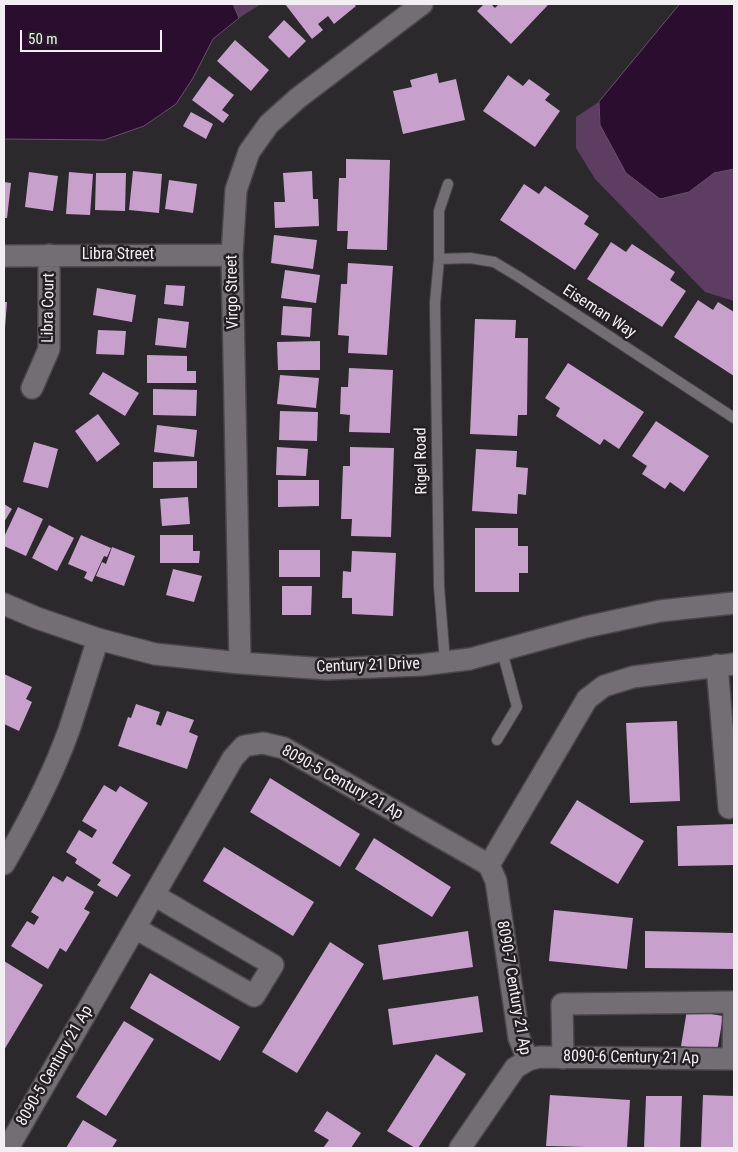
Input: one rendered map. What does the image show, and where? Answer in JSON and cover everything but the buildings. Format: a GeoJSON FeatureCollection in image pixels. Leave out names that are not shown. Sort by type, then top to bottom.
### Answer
{"type":"FeatureCollection","features":[{"type":"Feature","properties":{"kind":"street","name":"Virgo Street"},"geometry":{"type":"LineString","coordinates":[[240,663],[232,254],[236,190],[250,152],[269,124],[298,98],[422,4]]}},
{"type":"Feature","properties":{"kind":"street","name":"Libra Street"},"geometry":{"type":"LineString","coordinates":[[4,256],[232,254]]}},
{"type":"Feature","properties":{"kind":"street","name":"Libra Court"},"geometry":{"type":"LineString","coordinates":[[32,388],[49,349],[49,255]]}},
{"type":"Feature","properties":{"kind":"street","name":"Century 21 Drive"},"geometry":{"type":"LineString","coordinates":[[4,604],[37,618],[98,639],[155,654],[240,663],[327,669],[392,667],[470,659],[586,627],[660,610],[734,603]]}},
{"type":"Feature","properties":{"kind":"street"},"geometry":{"type":"LineString","coordinates":[[4,864],[27,824],[49,779],[68,731],[98,639]]}},
{"type":"Feature","properties":{"kind":"street"},"geometry":{"type":"LineString","coordinates":[[489,866],[587,699],[604,686],[633,677],[726,664],[729,808]]}},
{"type":"Feature","properties":{"kind":"street","name":"8090-5 Century 21 Ap"},"geometry":{"type":"LineString","coordinates":[[8,1148],[233,758],[244,746],[263,743],[284,748],[489,866]]}},
{"type":"Feature","properties":{"kind":"street","name":"8090-7 Century 21 Ap"},"geometry":{"type":"LineString","coordinates":[[467,1145],[515,1068],[528,1060],[519,1038],[496,881],[489,866]]}},
{"type":"Feature","properties":{"kind":"street"},"geometry":{"type":"LineString","coordinates":[[135,928],[254,996],[272,965],[154,895]]}},
{"type":"Feature","properties":{"kind":"street"},"geometry":{"type":"LineString","coordinates":[[564,1058],[562,1004],[734,1002],[734,1059]]}},
{"type":"Feature","properties":{"kind":"street","name":"8090-6 Century 21 Ap"},"geometry":{"type":"LineString","coordinates":[[528,1060],[539,1057],[734,1059]]}},
{"type":"Feature","properties":{"kind":"lane","name":"Rigel Road"},"geometry":{"type":"LineString","coordinates":[[445,662],[439,586],[435,303],[439,259],[438,210],[448,184]]}},
{"type":"Feature","properties":{"kind":"lane","name":"Eiseman Way"},"geometry":{"type":"LineString","coordinates":[[439,259],[470,258],[494,262],[734,418]]}},
{"type":"Feature","properties":{"kind":"lane"},"geometry":{"type":"LineString","coordinates":[[497,740],[518,707],[502,651]]}},
{"type":"Feature","properties":{"kind":"shaded area"},"geometry":{"type":"Polygon","coordinates":[[[4,4],[233,4],[239,18],[213,39],[193,78],[176,104],[144,126],[104,140],[4,139],[4,4]]]}},
{"type":"Feature","properties":{"kind":"shaded area"},"geometry":{"type":"Polygon","coordinates":[[[233,4],[261,4],[239,18],[233,4]]]}},
{"type":"Feature","properties":{"kind":"shaded area"},"geometry":{"type":"Polygon","coordinates":[[[680,4],[734,4],[734,169],[714,173],[689,192],[660,199],[626,173],[600,125],[599,102],[680,4]]]}},
{"type":"Feature","properties":{"kind":"shaded area"},"geometry":{"type":"Polygon","coordinates":[[[599,102],[600,125],[689,192],[714,173],[734,169],[734,301],[705,292],[595,179],[576,148],[576,117],[599,102]]]}}]}
